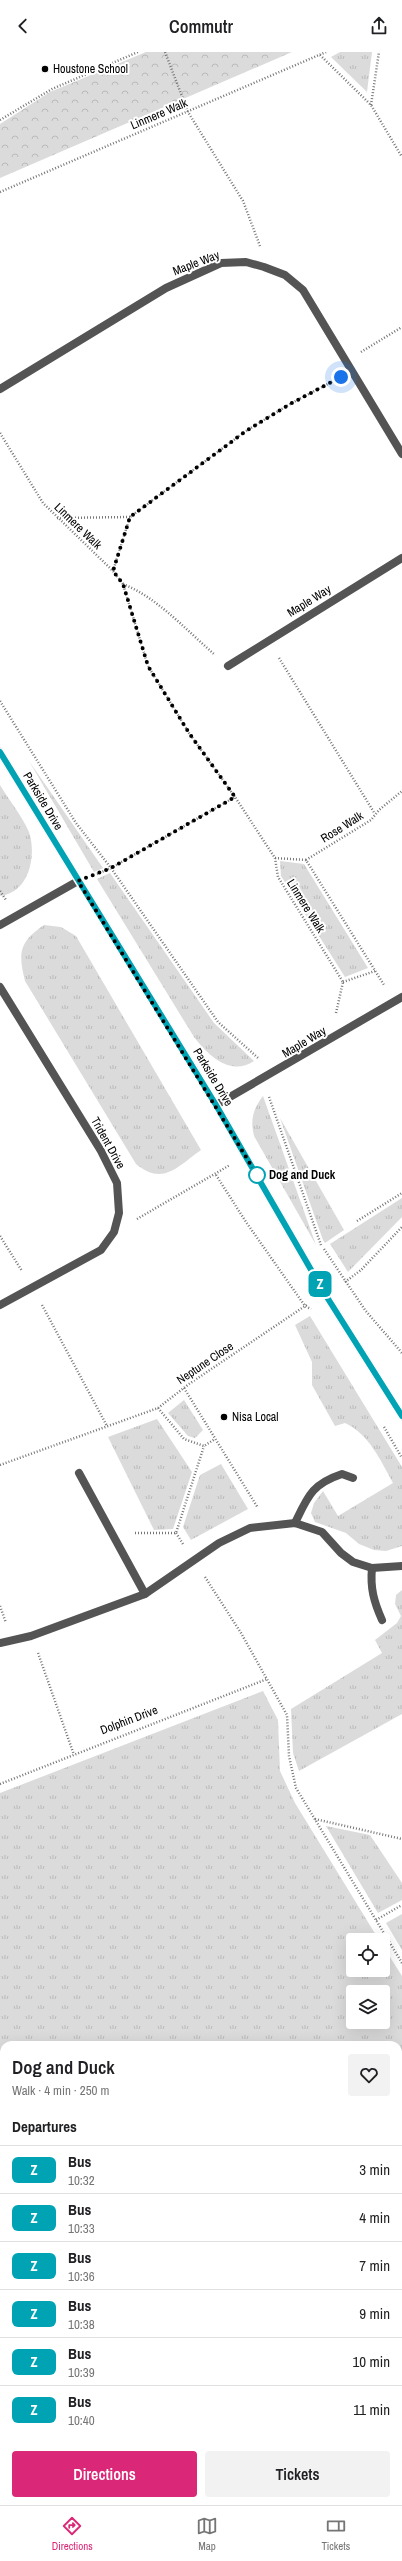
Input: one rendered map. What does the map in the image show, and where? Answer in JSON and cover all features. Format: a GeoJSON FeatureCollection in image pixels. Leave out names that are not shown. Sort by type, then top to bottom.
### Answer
{"type":"FeatureCollection","features":[{"type":"Feature","properties":{"kind":"street","name":"Maple Way"},"geometry":{"type":"LineString","coordinates":[[0,389],[166,288],[198,272],[221,263],[246,262],[285,275],[304,290],[402,454]]}},
{"type":"Feature","properties":{"kind":"street","name":"Maple Way"},"geometry":{"type":"LineString","coordinates":[[228,666],[402,558]]}},
{"type":"Feature","properties":{"kind":"street","name":"Parkside Drive"},"geometry":{"type":"LineString","coordinates":[[0,752],[216,1105],[325,1294],[402,1416]]}},
{"type":"Feature","properties":{"kind":"street"},"geometry":{"type":"LineString","coordinates":[[0,925],[78,881]]}},
{"type":"Feature","properties":{"kind":"street","name":"Trident Drive"},"geometry":{"type":"LineString","coordinates":[[0,987],[101,1151],[117,1183],[119,1213],[114,1232],[101,1250],[34,1289],[0,1305]]}},
{"type":"Feature","properties":{"kind":"street","name":"Maple Way"},"geometry":{"type":"LineString","coordinates":[[216,1105],[267,1078],[399,999]]}},
{"type":"Feature","properties":{"kind":"street"},"geometry":{"type":"LineString","coordinates":[[79,1472],[145,1594]]}},
{"type":"Feature","properties":{"kind":"street"},"geometry":{"type":"LineString","coordinates":[[295,1523],[307,1497],[323,1480],[342,1474],[353,1478]]}},
{"type":"Feature","properties":{"kind":"street"},"geometry":{"type":"LineString","coordinates":[[0,1643],[31,1636],[145,1594],[219,1543],[250,1528],[295,1523],[322,1532],[347,1558],[353,1562],[372,1568],[402,1566]]}},
{"type":"Feature","properties":{"kind":"street"},"geometry":{"type":"LineString","coordinates":[[372,1568],[371,1585],[374,1602],[382,1620]]}},
{"type":"Feature","properties":{"kind":"path"},"geometry":{"type":"LineString","coordinates":[[0,120],[52,89],[138,52]]}},
{"type":"Feature","properties":{"kind":"path"},"geometry":{"type":"LineString","coordinates":[[165,52],[188,112],[243,202],[269,269]]}},
{"type":"Feature","properties":{"kind":"path","name":"Linmere Walk"},"geometry":{"type":"LineString","coordinates":[[0,192],[326,52]]}},
{"type":"Feature","properties":{"kind":"path"},"geometry":{"type":"LineString","coordinates":[[371,105],[379,52]]}},
{"type":"Feature","properties":{"kind":"path"},"geometry":{"type":"LineString","coordinates":[[320,55],[371,105],[402,156]]}},
{"type":"Feature","properties":{"kind":"path"},"geometry":{"type":"LineString","coordinates":[[347,360],[402,327]]}},
{"type":"Feature","properties":{"kind":"path"},"geometry":{"type":"LineString","coordinates":[[57,518],[130,517],[246,431],[290,404],[353,371]]}},
{"type":"Feature","properties":{"kind":"path","name":"Linmere Walk"},"geometry":{"type":"LineString","coordinates":[[0,433],[43,503],[113,571],[123,584],[148,666],[189,733],[235,797],[275,858],[278,878],[343,982],[375,971]]}},
{"type":"Feature","properties":{"kind":"path"},"geometry":{"type":"LineString","coordinates":[[113,571],[130,517]]}},
{"type":"Feature","properties":{"kind":"path"},"geometry":{"type":"LineString","coordinates":[[123,584],[138,590],[155,602],[228,666]]}},
{"type":"Feature","properties":{"kind":"path"},"geometry":{"type":"LineString","coordinates":[[269,640],[375,814]]}},
{"type":"Feature","properties":{"kind":"path"},"geometry":{"type":"LineString","coordinates":[[0,701],[76,823],[111,868],[218,1022],[257,1058],[267,1078],[268,1094],[321,1244],[365,1310],[402,1353]]}},
{"type":"Feature","properties":{"kind":"path","name":"Rose Walk"},"geometry":{"type":"LineString","coordinates":[[306,860],[371,820],[375,814],[402,791]]}},
{"type":"Feature","properties":{"kind":"path"},"geometry":{"type":"LineString","coordinates":[[78,881],[111,868],[235,797]]}},
{"type":"Feature","properties":{"kind":"path"},"geometry":{"type":"LineString","coordinates":[[275,858],[306,860],[375,971],[399,999]]}},
{"type":"Feature","properties":{"kind":"path"},"geometry":{"type":"LineString","coordinates":[[114,1232],[216,1174],[245,1155]]}},
{"type":"Feature","properties":{"kind":"path","name":"Neptune Close"},"geometry":{"type":"LineString","coordinates":[[107,1426],[158,1408],[184,1388],[305,1306],[246,1222],[216,1174]]}},
{"type":"Feature","properties":{"kind":"path"},"geometry":{"type":"LineString","coordinates":[[357,1221],[402,1194]]}},
{"type":"Feature","properties":{"kind":"path"},"geometry":{"type":"LineString","coordinates":[[345,1281],[361,1270],[402,1227]]}},
{"type":"Feature","properties":{"kind":"path"},"geometry":{"type":"LineString","coordinates":[[0,1236],[34,1289],[107,1426],[0,1465]]}},
{"type":"Feature","properties":{"kind":"path"},"geometry":{"type":"LineString","coordinates":[[184,1388],[269,1526]]}},
{"type":"Feature","properties":{"kind":"path"},"geometry":{"type":"LineString","coordinates":[[158,1408],[184,1439],[204,1446]]}},
{"type":"Feature","properties":{"kind":"path"},"geometry":{"type":"LineString","coordinates":[[135,1533],[176,1533],[204,1446],[215,1439]]}},
{"type":"Feature","properties":{"kind":"path"},"geometry":{"type":"LineString","coordinates":[[194,1560],[241,1633],[287,1715],[289,1756],[296,1788],[402,1963]]}},
{"type":"Feature","properties":{"kind":"path"},"geometry":{"type":"LineString","coordinates":[[31,1636],[74,1755]]}},
{"type":"Feature","properties":{"kind":"path","name":"Dolphin Drive"},"geometry":{"type":"LineString","coordinates":[[0,1784],[267,1679]]}},
{"type":"Feature","properties":{"kind":"path"},"geometry":{"type":"LineString","coordinates":[[315,1819],[402,1839]]}},
{"type":"Feature","properties":{"kind":"path"},"geometry":{"type":"LineString","coordinates":[[376,1920],[402,1904]]}},
{"type":"Feature","properties":{"kind":"green space"},"geometry":{"type":"Polygon","coordinates":[[[146,52],[292,52],[0,178],[0,124],[50,92],[146,52]]]}},
{"type":"Feature","properties":{"kind":"green space"},"geometry":{"type":"Polygon","coordinates":[[[340,52],[372,52],[367,92],[331,57],[340,52]]]}},
{"type":"Feature","properties":{"kind":"green space"},"geometry":{"type":"Polygon","coordinates":[[[29,761],[103,868],[94,872],[29,761]]]}},
{"type":"Feature","properties":{"kind":"green space"},"geometry":{"type":"Polygon","coordinates":[[[0,785],[29,832],[32,852],[31,862],[24,881],[18,888],[10,893],[0,896],[0,785]]]}},
{"type":"Feature","properties":{"kind":"green space"},"geometry":{"type":"Polygon","coordinates":[[[280,861],[304,864],[368,968],[345,977],[281,876],[280,861]]]}},
{"type":"Feature","properties":{"kind":"green space"},"geometry":{"type":"Polygon","coordinates":[[[110,873],[214,1023],[254,1061],[236,1067],[220,1062],[206,1051],[194,1037],[97,879],[110,873]]]}},
{"type":"Feature","properties":{"kind":"green space"},"geometry":{"type":"Polygon","coordinates":[[[44,925],[61,927],[76,936],[201,1150],[170,1172],[162,1174],[154,1173],[136,1164],[25,981],[21,955],[22,949],[30,937],[44,925]]]}},
{"type":"Feature","properties":{"kind":"green space"},"geometry":{"type":"Polygon","coordinates":[[[263,1096],[316,1245],[254,1136],[252,1125],[253,1115],[263,1096]]]}},
{"type":"Feature","properties":{"kind":"green space"},"geometry":{"type":"Polygon","coordinates":[[[280,1118],[344,1230],[325,1243],[323,1240],[280,1118]]]}},
{"type":"Feature","properties":{"kind":"green space"},"geometry":{"type":"Polygon","coordinates":[[[402,1198],[402,1217],[348,1272],[330,1244],[402,1198]]]}},
{"type":"Feature","properties":{"kind":"green space"},"geometry":{"type":"Polygon","coordinates":[[[310,1316],[402,1467],[402,1546],[386,1551],[374,1550],[359,1544],[346,1533],[315,1522],[311,1513],[314,1503],[323,1491],[338,1516],[393,1483],[374,1449],[361,1434],[345,1423],[335,1426],[312,1385],[312,1362],[295,1325],[310,1316]]]}},
{"type":"Feature","properties":{"kind":"green space"},"geometry":{"type":"Polygon","coordinates":[[[184,1400],[203,1430],[195,1438],[188,1436],[168,1413],[184,1400]]]}},
{"type":"Feature","properties":{"kind":"green space"},"geometry":{"type":"Polygon","coordinates":[[[157,1419],[192,1472],[173,1529],[154,1530],[108,1437],[157,1419]]]}},
{"type":"Feature","properties":{"kind":"green space"},"geometry":{"type":"Polygon","coordinates":[[[221,1464],[248,1509],[191,1540],[183,1527],[200,1475],[221,1464]]]}},
{"type":"Feature","properties":{"kind":"green space"},"geometry":{"type":"Polygon","coordinates":[[[402,1590],[402,1714],[299,1771],[293,1753],[291,1709],[382,1653],[375,1640],[397,1623],[401,1616],[395,1604],[396,1595],[402,1590]]]}},
{"type":"Feature","properties":{"kind":"green space"},"geometry":{"type":"Polygon","coordinates":[[[263,1691],[278,1720],[280,1771],[295,1803],[375,1933],[346,1933],[346,1977],[390,1977],[390,1957],[402,1976],[402,2041],[0,2041],[0,1793],[263,1691]]]}},
{"type":"Feature","properties":{"kind":"green space"},"geometry":{"type":"Polygon","coordinates":[[[326,1826],[370,1835],[402,1883],[402,1900],[378,1913],[326,1826]]]}},
{"type":"Feature","properties":{"kind":"green space"},"geometry":{"type":"Polygon","coordinates":[[[402,1914],[402,1950],[386,1923],[402,1914]]]}},
{"type":"Feature","properties":{"kind":"bus line","name":"Z"},"geometry":{"type":"LineString","coordinates":[[0,752],[216,1105],[325,1294],[402,1416]]}},
{"type":"Feature","properties":{"kind":"place","name":"Houstone School"},"geometry":{"type":"Point","coordinates":[45,69]}},
{"type":"Feature","properties":{"kind":"place","name":"Dog and Duck"},"geometry":{"type":"Point","coordinates":[257,1175]}},
{"type":"Feature","properties":{"kind":"place","name":"Nisa Local"},"geometry":{"type":"Point","coordinates":[224,1417]}},
{"type":"Feature","properties":{"kind":"route"},"geometry":{"type":"LineString","coordinates":[[257,1175],[216,1105],[78,881],[111,868],[235,797],[189,733],[148,666],[133,621],[123,584],[113,571],[130,517],[246,431],[290,404],[341,377]]}}]}
